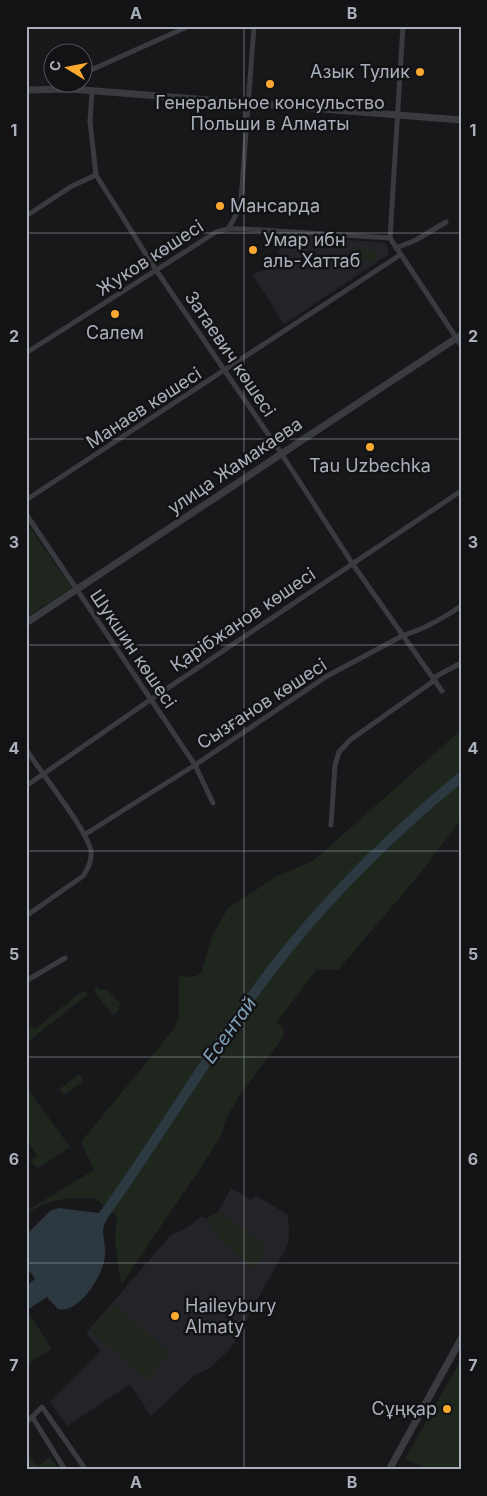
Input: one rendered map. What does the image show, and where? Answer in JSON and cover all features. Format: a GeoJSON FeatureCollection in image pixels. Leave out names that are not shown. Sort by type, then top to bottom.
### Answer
{"type":"FeatureCollection","features":[{"type":"Feature","properties":{"kind":"street"},"geometry":{"type":"LineString","coordinates":[[92,70],[189,26]]}},
{"type":"Feature","properties":{"kind":"street"},"geometry":{"type":"LineString","coordinates":[[228,229],[241,200],[254,26]]}},
{"type":"Feature","properties":{"kind":"street"},"geometry":{"type":"LineString","coordinates":[[402,26],[390,238],[458,336],[461,344]]}},
{"type":"Feature","properties":{"kind":"street"},"geometry":{"type":"LineString","coordinates":[[26,90],[42,89]]}},
{"type":"Feature","properties":{"kind":"street"},"geometry":{"type":"LineString","coordinates":[[92,91],[461,120]]}},
{"type":"Feature","properties":{"kind":"street","name":"Затаевич көшесі"},"geometry":{"type":"LineString","coordinates":[[92,92],[90,122],[96,175],[156,270],[281,453],[352,564],[442,691]]}},
{"type":"Feature","properties":{"kind":"street"},"geometry":{"type":"LineString","coordinates":[[26,216],[72,186],[96,175]]}},
{"type":"Feature","properties":{"kind":"street"},"geometry":{"type":"LineString","coordinates":[[396,248],[416,240],[446,222]]}},
{"type":"Feature","properties":{"kind":"street","name":"Жуков көшесі"},"geometry":{"type":"LineString","coordinates":[[26,352],[216,232],[228,229],[390,238]]}},
{"type":"Feature","properties":{"kind":"street","name":"Манаев көшесі"},"geometry":{"type":"LineString","coordinates":[[26,500],[225,372],[400,255]]}},
{"type":"Feature","properties":{"kind":"street","name":"улица Жамакаева"},"geometry":{"type":"LineString","coordinates":[[26,623],[458,336]]}},
{"type":"Feature","properties":{"kind":"street","name":"Қарібжанов көшесі"},"geometry":{"type":"LineString","coordinates":[[26,786],[150,700],[461,491]]}},
{"type":"Feature","properties":{"kind":"street","name":"Шукшин көшесі"},"geometry":{"type":"LineString","coordinates":[[26,514],[195,765],[213,802]]}},
{"type":"Feature","properties":{"kind":"street","name":"Сызғанов көшесі"},"geometry":{"type":"LineString","coordinates":[[84,835],[195,765],[327,676],[404,635],[425,628],[461,606]]}},
{"type":"Feature","properties":{"kind":"street"},"geometry":{"type":"LineString","coordinates":[[331,825],[335,765],[338,752],[350,740],[434,679],[461,662]]}},
{"type":"Feature","properties":{"kind":"street"},"geometry":{"type":"LineString","coordinates":[[26,750],[84,835],[91,852],[89,868],[83,876],[26,916]]}},
{"type":"Feature","properties":{"kind":"street"},"geometry":{"type":"LineString","coordinates":[[26,981],[65,958]]}},
{"type":"Feature","properties":{"kind":"street"},"geometry":{"type":"LineString","coordinates":[[388,1470],[461,1339]]}},
{"type":"Feature","properties":{"kind":"street"},"geometry":{"type":"LineString","coordinates":[[26,1423],[42,1407],[86,1470]]}},
{"type":"Feature","properties":{"kind":"street"},"geometry":{"type":"LineString","coordinates":[[32,1418],[65,1470]]}},
{"type":"Feature","properties":{"kind":"shaded area"},"geometry":{"type":"Polygon","coordinates":[[[281,234],[386,243],[389,254],[284,324],[252,274],[277,266],[281,234]]]}},
{"type":"Feature","properties":{"kind":"shaded area"},"geometry":{"type":"Polygon","coordinates":[[[354,247],[377,251],[375,263],[352,259],[354,247]]]}},
{"type":"Feature","properties":{"kind":"shaded area"},"geometry":{"type":"Polygon","coordinates":[[[26,522],[72,588],[26,617],[26,522]]]}},
{"type":"Feature","properties":{"kind":"shaded area"},"geometry":{"type":"Polygon","coordinates":[[[461,730],[461,820],[418,876],[338,970],[317,969],[277,1022],[284,1029],[283,1037],[241,1093],[226,1119],[221,1136],[121,1285],[115,1240],[117,1217],[95,1198],[59,1200],[43,1205],[26,1214],[26,1211],[94,1170],[81,1142],[173,1030],[179,1016],[179,976],[194,977],[201,973],[212,936],[228,908],[277,876],[313,861],[461,730]]]}},
{"type":"Feature","properties":{"kind":"shaded area"},"geometry":{"type":"Polygon","coordinates":[[[97,986],[99,989],[108,991],[120,1003],[118,1011],[113,1015],[96,994],[94,988],[97,986]]]}},
{"type":"Feature","properties":{"kind":"shaded area"},"geometry":{"type":"Polygon","coordinates":[[[81,992],[87,992],[87,995],[26,1043],[26,1029],[31,1026],[35,1029],[81,992]]]}},
{"type":"Feature","properties":{"kind":"shaded area"},"geometry":{"type":"Polygon","coordinates":[[[80,1074],[83,1081],[64,1095],[59,1089],[80,1074]]]}},
{"type":"Feature","properties":{"kind":"shaded area"},"geometry":{"type":"Polygon","coordinates":[[[26,1087],[70,1147],[38,1168],[30,1161],[37,1156],[26,1139],[26,1087]]]}},
{"type":"Feature","properties":{"kind":"shaded area","name":"Haileybury Almaty"},"geometry":{"type":"Polygon","coordinates":[[[231,1188],[251,1200],[255,1195],[288,1215],[289,1230],[288,1244],[231,1348],[209,1369],[195,1375],[151,1416],[130,1384],[67,1426],[50,1402],[101,1351],[86,1333],[171,1235],[188,1227],[202,1216],[205,1219],[209,1218],[218,1212],[231,1188]]]}},
{"type":"Feature","properties":{"kind":"shaded area"},"geometry":{"type":"Polygon","coordinates":[[[59,1208],[98,1213],[107,1219],[103,1228],[104,1262],[96,1281],[74,1306],[58,1309],[47,1297],[27,1310],[26,1286],[35,1279],[26,1266],[26,1235],[50,1211],[59,1208]]]}},
{"type":"Feature","properties":{"kind":"shaded area"},"geometry":{"type":"Polygon","coordinates":[[[218,1212],[267,1246],[254,1269],[221,1240],[205,1219],[218,1212]]]}},
{"type":"Feature","properties":{"kind":"shaded area"},"geometry":{"type":"Polygon","coordinates":[[[114,1304],[170,1353],[147,1380],[91,1331],[114,1304]]]}},
{"type":"Feature","properties":{"kind":"shaded area"},"geometry":{"type":"Polygon","coordinates":[[[30,1315],[51,1348],[50,1351],[33,1360],[30,1366],[26,1367],[26,1317],[30,1315]]]}},
{"type":"Feature","properties":{"kind":"shaded area","name":"Сұңқар"},"geometry":{"type":"Polygon","coordinates":[[[461,1360],[461,1470],[430,1470],[405,1459],[461,1360]]]}},
{"type":"Feature","properties":{"kind":"shaded area"},"geometry":{"type":"Polygon","coordinates":[[[26,1452],[38,1466],[50,1457],[60,1470],[28,1470],[26,1452]]]}},
{"type":"Feature","properties":{"kind":"waterway","name":"Есентай"},"geometry":{"type":"LineString","coordinates":[[95,1227],[120,1193],[236,1018],[287,950],[370,859],[414,817],[461,777]]}},
{"type":"Feature","properties":{"kind":"place","name":"Азык Тулик"},"geometry":{"type":"Point","coordinates":[420,72]}},
{"type":"Feature","properties":{"kind":"place","name":"Генеральное консульство Польши в Алматы"},"geometry":{"type":"Point","coordinates":[270,84]}},
{"type":"Feature","properties":{"kind":"place","name":"Мансарда"},"geometry":{"type":"Point","coordinates":[220,206]}},
{"type":"Feature","properties":{"kind":"place","name":"Умар ибн аль-Хаттаб"},"geometry":{"type":"Point","coordinates":[253,250]}},
{"type":"Feature","properties":{"kind":"place","name":"Салем"},"geometry":{"type":"Point","coordinates":[115,314]}},
{"type":"Feature","properties":{"kind":"place","name":"Tau Uzbechka"},"geometry":{"type":"Point","coordinates":[370,447]}},
{"type":"Feature","properties":{"kind":"place","name":"Haileybury Almaty"},"geometry":{"type":"Point","coordinates":[175,1316]}},
{"type":"Feature","properties":{"kind":"place","name":"Сұңқар"},"geometry":{"type":"Point","coordinates":[447,1409]}}]}
